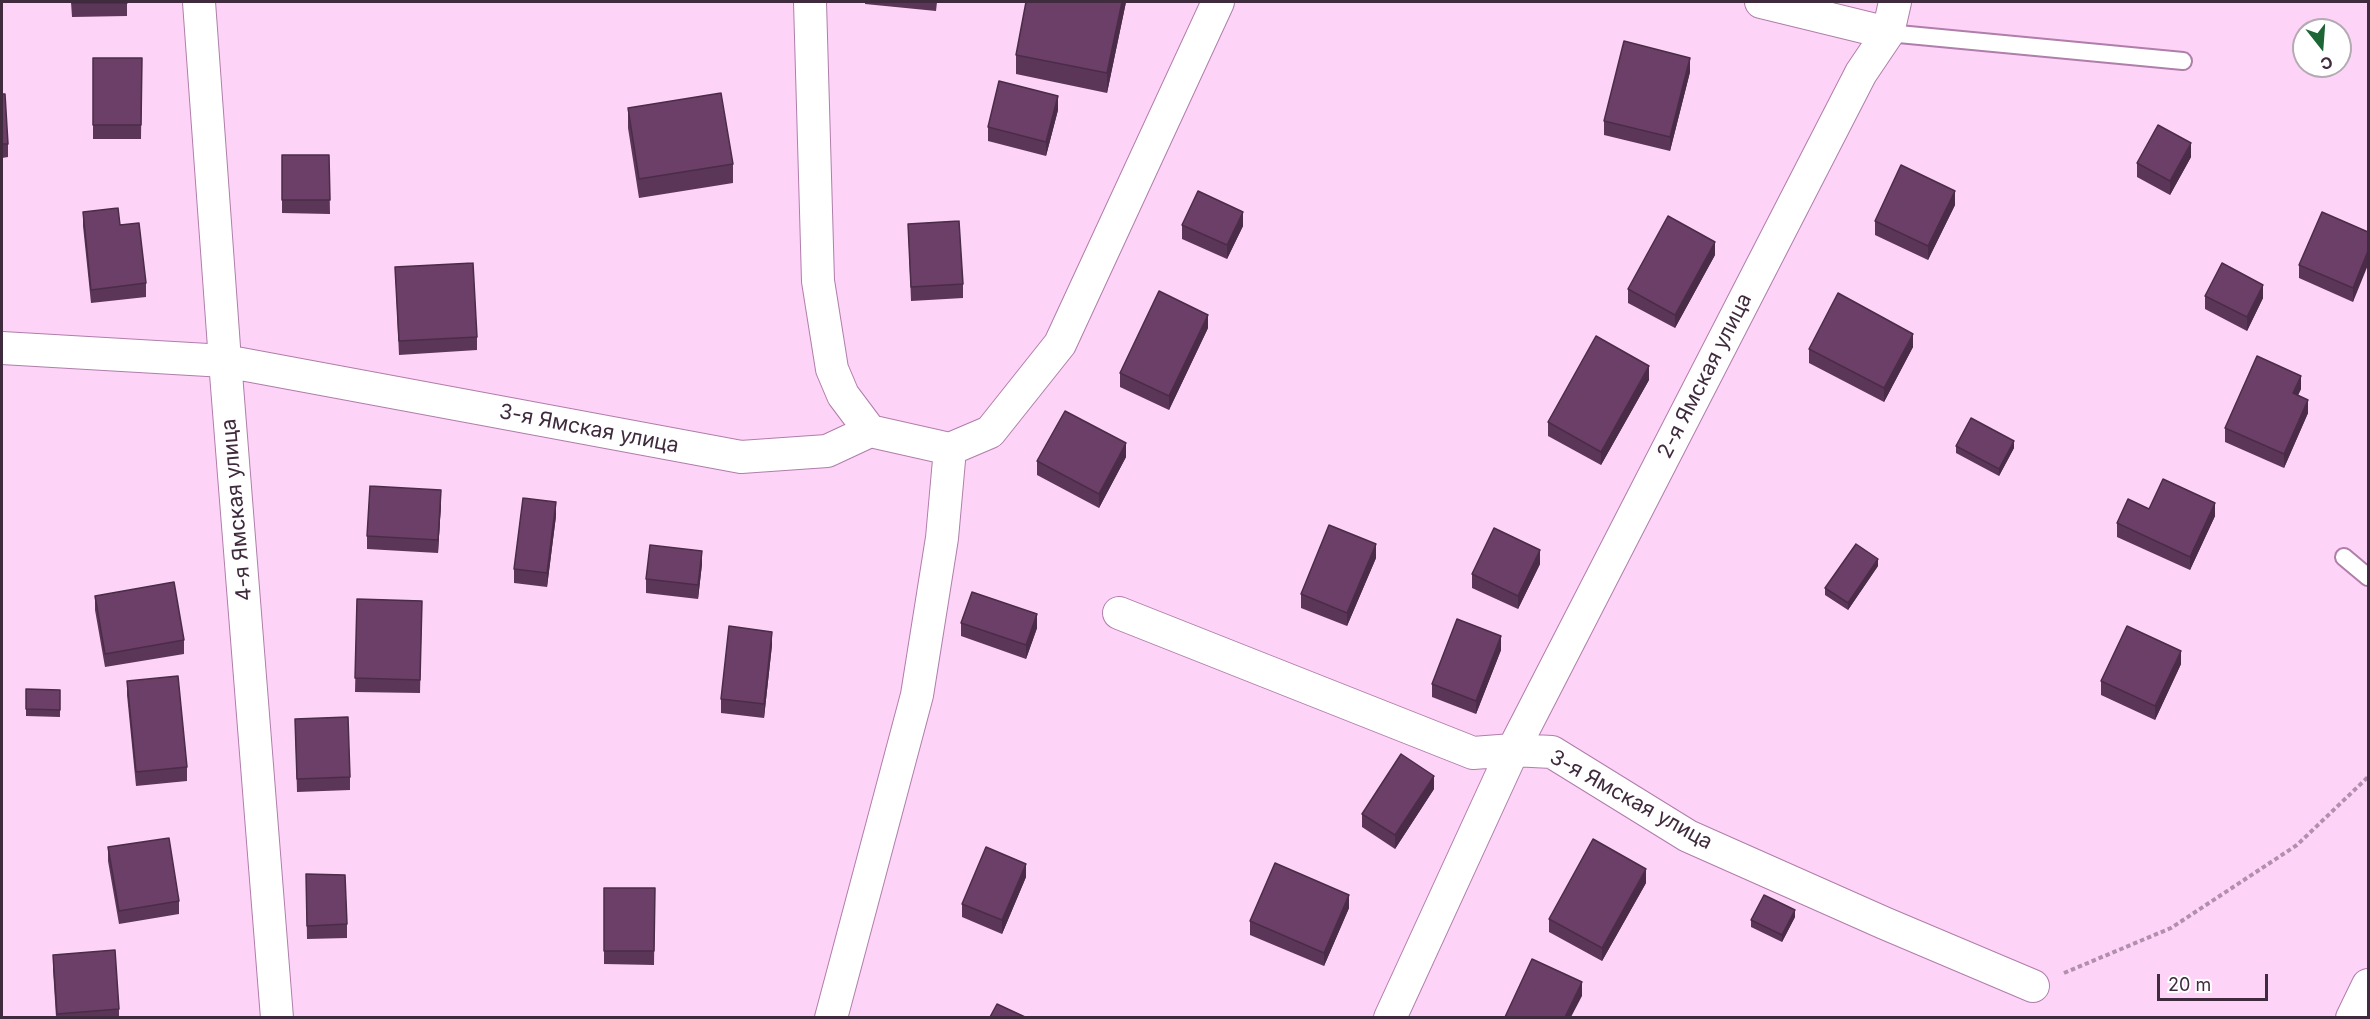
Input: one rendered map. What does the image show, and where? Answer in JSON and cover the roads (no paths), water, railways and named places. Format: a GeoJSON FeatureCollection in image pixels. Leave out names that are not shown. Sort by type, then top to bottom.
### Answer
{"type":"FeatureCollection","features":[{"type":"Feature","properties":{"kind":"street","name":"4-я Ямская улица"},"geometry":{"type":"LineString","coordinates":[[199,2],[277,1017]]}},
{"type":"Feature","properties":{"kind":"street"},"geometry":{"type":"LineString","coordinates":[[810,2],[818,281],[832,369],[843,395],[870,431],[950,449],[990,432],[1060,344],[1218,2]]}},
{"type":"Feature","properties":{"kind":"street"},"geometry":{"type":"LineString","coordinates":[[1761,2],[1888,33]]}},
{"type":"Feature","properties":{"kind":"street","name":"2-я Ямская улица"},"geometry":{"type":"LineString","coordinates":[[1390,1017],[1513,750],[1861,73],[1888,33],[1895,2]]}},
{"type":"Feature","properties":{"kind":"street","name":"3-я Ямская улица"},"geometry":{"type":"LineString","coordinates":[[2,348],[225,361],[741,458],[827,451],[870,431]]}},
{"type":"Feature","properties":{"kind":"street"},"geometry":{"type":"LineString","coordinates":[[831,1017],[917,695],[942,538],[950,449]]}},
{"type":"Feature","properties":{"kind":"street","name":"3-я Ямская улица"},"geometry":{"type":"LineString","coordinates":[[1119,613],[1473,753],[1513,750],[1552,752],[1688,836],[2033,986]]}},
{"type":"Feature","properties":{"kind":"street"},"geometry":{"type":"LineString","coordinates":[[2352,1017],[2368,985]]}},
{"type":"Feature","properties":{"kind":"lane"},"geometry":{"type":"LineString","coordinates":[[1888,33],[2183,61]]}},
{"type":"Feature","properties":{"kind":"lane"},"geometry":{"type":"LineString","coordinates":[[2344,557],[2368,577]]}}]}
